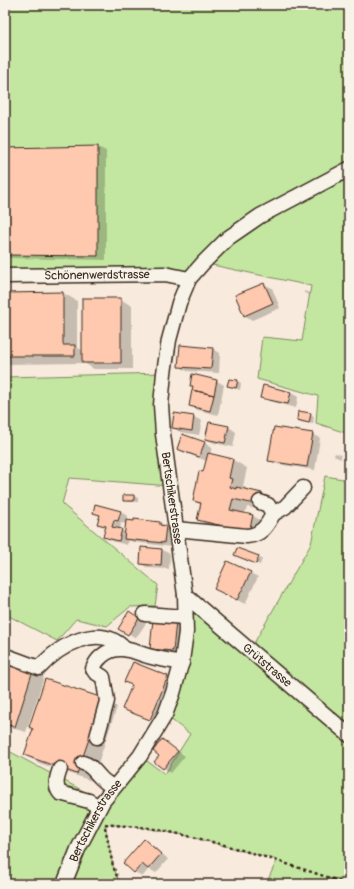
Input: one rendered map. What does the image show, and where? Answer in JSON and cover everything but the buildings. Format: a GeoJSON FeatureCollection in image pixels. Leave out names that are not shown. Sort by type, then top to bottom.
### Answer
{"type":"FeatureCollection","features":[{"type":"Feature","properties":{"kind":"street","name":"Bertschikerstrasse"},"geometry":{"type":"LineString","coordinates":[[64,884],[78,849],[98,823],[99,807],[140,756],[165,715],[174,692],[182,663],[186,632],[185,595],[163,434],[161,404],[169,340],[179,303],[189,279],[228,238],[260,216],[349,169]]}},
{"type":"Feature","properties":{"kind":"street","name":"Schönenwerdstrasse"},"geometry":{"type":"LineString","coordinates":[[5,276],[165,274],[189,279]]}},
{"type":"Feature","properties":{"kind":"street"},"geometry":{"type":"LineString","coordinates":[[176,529],[252,536],[257,534],[265,527],[273,514],[285,507],[303,488]]}},
{"type":"Feature","properties":{"kind":"street"},"geometry":{"type":"LineString","coordinates":[[260,502],[268,505],[273,514]]}},
{"type":"Feature","properties":{"kind":"street","name":"Grütstrasse"},"geometry":{"type":"LineString","coordinates":[[185,595],[349,736]]}},
{"type":"Feature","properties":{"kind":"street"},"geometry":{"type":"LineString","coordinates":[[145,614],[185,617]]}},
{"type":"Feature","properties":{"kind":"street"},"geometry":{"type":"LineString","coordinates":[[9,657],[39,668],[53,653],[76,641],[99,636],[118,641],[125,649]]}},
{"type":"Feature","properties":{"kind":"street"},"geometry":{"type":"LineString","coordinates":[[97,736],[108,701],[103,677],[95,672],[93,668],[94,664],[106,653],[115,649],[125,649],[147,656],[182,663]]}},
{"type":"Feature","properties":{"kind":"street"},"geometry":{"type":"LineString","coordinates":[[83,763],[88,764],[113,788]]}},
{"type":"Feature","properties":{"kind":"street"},"geometry":{"type":"LineString","coordinates":[[60,769],[56,784],[60,793],[89,801],[99,807]]}},
{"type":"Feature","properties":{"kind":"path"},"geometry":{"type":"LineString","coordinates":[[120,884],[98,823],[146,828],[188,836],[277,860],[342,882],[349,882]]}},
{"type":"Feature","properties":{"kind":"green space"},"geometry":{"type":"Polygon","coordinates":[[[5,5],[349,5],[349,434],[316,423],[318,396],[257,379],[262,337],[302,341],[311,286],[203,263],[189,279],[5,276],[5,5]]]}},
{"type":"Feature","properties":{"kind":"green space"},"geometry":{"type":"Polygon","coordinates":[[[164,373],[170,486],[69,478],[62,504],[158,585],[155,606],[130,607],[107,626],[76,619],[57,641],[5,614],[5,377],[164,373]]]}},
{"type":"Feature","properties":{"kind":"green space"},"geometry":{"type":"Polygon","coordinates":[[[325,476],[349,480],[349,884],[266,884],[277,860],[188,836],[146,828],[105,824],[113,866],[120,884],[5,884],[5,749],[102,801],[140,756],[165,774],[190,734],[165,715],[173,693],[185,595],[250,650],[311,544],[325,476]]]}}]}
